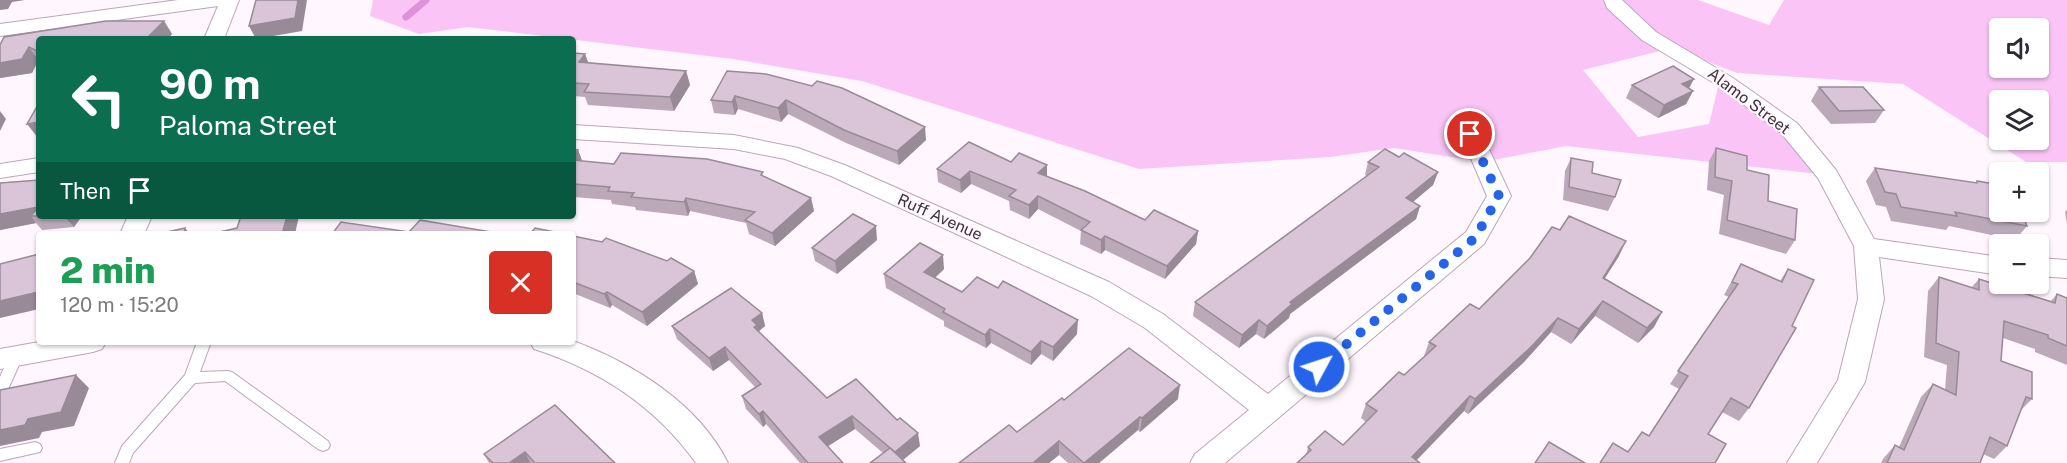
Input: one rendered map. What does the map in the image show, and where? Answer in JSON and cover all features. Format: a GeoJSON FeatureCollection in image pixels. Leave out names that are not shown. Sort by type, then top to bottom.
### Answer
{"type":"FeatureCollection","features":[{"type":"Feature","properties":{"kind":"street"},"geometry":{"type":"LineString","coordinates":[[0,30],[220,0]]}},
{"type":"Feature","properties":{"kind":"street"},"geometry":{"type":"LineString","coordinates":[[215,36],[230,0]]}},
{"type":"Feature","properties":{"kind":"street","name":"Alamo Street"},"geometry":{"type":"LineString","coordinates":[[1613,0],[1614,4],[1649,36],[1726,82],[1789,128],[1828,175],[1866,246],[1871,299],[1851,382],[1802,463]]}},
{"type":"Feature","properties":{"kind":"street","name":"Ruff Avenue"},"geometry":{"type":"LineString","coordinates":[[576,132],[734,142],[790,153],[838,171],[1100,290],[1154,321],[1268,410]]}},
{"type":"Feature","properties":{"kind":"street"},"geometry":{"type":"LineString","coordinates":[[1205,463],[1475,238],[1499,196],[1470,134]]}},
{"type":"Feature","properties":{"kind":"street"},"geometry":{"type":"LineString","coordinates":[[0,171],[36,165]]}},
{"type":"Feature","properties":{"kind":"street"},"geometry":{"type":"LineString","coordinates":[[1866,246],[1989,265]]}},
{"type":"Feature","properties":{"kind":"street"},"geometry":{"type":"LineString","coordinates":[[2049,268],[2067,269]]}},
{"type":"Feature","properties":{"kind":"street"},"geometry":{"type":"LineString","coordinates":[[8,358],[73,345]]}},
{"type":"Feature","properties":{"kind":"street"},"geometry":{"type":"LineString","coordinates":[[552,345],[592,359],[650,395],[679,420],[713,463]]}},
{"type":"Feature","properties":{"kind":"lane"},"geometry":{"type":"LineString","coordinates":[[122,463],[127,450],[191,378],[203,345]]}},
{"type":"Feature","properties":{"kind":"lane"},"geometry":{"type":"LineString","coordinates":[[0,392],[8,358]]}},
{"type":"Feature","properties":{"kind":"lane"},"geometry":{"type":"LineString","coordinates":[[191,378],[227,375],[323,445]]}},
{"type":"Feature","properties":{"kind":"lane"},"geometry":{"type":"LineString","coordinates":[[0,455],[35,448]]}},
{"type":"Feature","properties":{"kind":"shaded area"},"geometry":{"type":"Polygon","coordinates":[[[373,0],[1698,0],[1769,25],[1784,0],[2067,0],[2067,162],[2026,162],[2007,150],[2049,150],[2049,90],[1989,90],[1989,139],[1903,84],[1737,73],[1672,48],[1583,70],[1638,137],[1709,124],[1719,83],[1789,128],[1828,175],[1566,146],[1483,162],[1394,148],[1330,157],[1139,169],[862,81],[733,59],[576,40],[576,36],[543,36],[468,27],[419,34],[370,16],[373,0]]]}},
{"type":"Feature","properties":{"kind":"building"},"geometry":{"type":"Polygon","coordinates":[[[256,0],[298,0],[295,18],[249,26],[256,0]]]}},
{"type":"Feature","properties":{"kind":"building"},"geometry":{"type":"Polygon","coordinates":[[[106,21],[164,21],[149,36],[36,36],[36,50],[29,47],[22,59],[0,63],[0,45],[4,37],[106,21]]]}},
{"type":"Feature","properties":{"kind":"building"},"geometry":{"type":"Polygon","coordinates":[[[576,53],[585,54],[579,62],[686,71],[670,97],[584,92],[589,84],[576,83],[576,53]]]}},
{"type":"Feature","properties":{"kind":"building"},"geometry":{"type":"Polygon","coordinates":[[[1673,66],[1694,79],[1682,84],[1693,91],[1664,105],[1632,85],[1673,66]]]}},
{"type":"Feature","properties":{"kind":"building"},"geometry":{"type":"Polygon","coordinates":[[[727,71],[766,74],[812,86],[817,81],[842,88],[925,127],[897,151],[844,130],[786,100],[778,108],[735,96],[732,102],[711,100],[727,71]]]}},
{"type":"Feature","properties":{"kind":"building"},"geometry":{"type":"Polygon","coordinates":[[[1819,87],[1863,87],[1884,110],[1839,111],[1819,87]]]}},
{"type":"Feature","properties":{"kind":"building"},"geometry":{"type":"Polygon","coordinates":[[[36,108],[36,122],[27,124],[36,108]]]}},
{"type":"Feature","properties":{"kind":"building"},"geometry":{"type":"Polygon","coordinates":[[[969,142],[1011,162],[1019,153],[1047,165],[1038,173],[1085,191],[1145,220],[1154,210],[1198,231],[1167,266],[1105,236],[1101,240],[1081,230],[1090,222],[1038,196],[1029,205],[1009,196],[1016,190],[970,171],[960,180],[937,169],[969,142]]]}},
{"type":"Feature","properties":{"kind":"building"},"geometry":{"type":"Polygon","coordinates":[[[1716,148],[1747,156],[1747,170],[1769,175],[1768,201],[1797,209],[1795,240],[1727,220],[1732,181],[1715,177],[1716,148]]]}},
{"type":"Feature","properties":{"kind":"building"},"geometry":{"type":"Polygon","coordinates":[[[1385,149],[1399,157],[1404,153],[1438,172],[1406,198],[1420,206],[1290,302],[1292,304],[1267,326],[1259,320],[1242,335],[1195,302],[1379,167],[1368,162],[1385,149]]]}},
{"type":"Feature","properties":{"kind":"building"},"geometry":{"type":"Polygon","coordinates":[[[621,153],[707,159],[763,172],[761,175],[811,198],[772,233],[745,220],[755,212],[686,198],[684,202],[631,197],[634,193],[608,191],[610,187],[576,184],[576,160],[614,164],[621,153]]]}},
{"type":"Feature","properties":{"kind":"building"},"geometry":{"type":"Polygon","coordinates":[[[1571,158],[1593,162],[1592,173],[1621,180],[1615,197],[1569,187],[1571,158]]]}},
{"type":"Feature","properties":{"kind":"building"},"geometry":{"type":"Polygon","coordinates":[[[1875,168],[1989,183],[1989,219],[1955,212],[1957,216],[1901,207],[1896,194],[1885,192],[1875,168]]]}},
{"type":"Feature","properties":{"kind":"building"},"geometry":{"type":"Polygon","coordinates":[[[36,180],[36,207],[0,214],[0,183],[36,180]]]}},
{"type":"Feature","properties":{"kind":"building"},"geometry":{"type":"Polygon","coordinates":[[[853,214],[876,226],[835,261],[812,248],[853,214]]]}},
{"type":"Feature","properties":{"kind":"building"},"geometry":{"type":"Polygon","coordinates":[[[1569,216],[1626,241],[1603,278],[1662,312],[1647,328],[1603,301],[1579,329],[1558,318],[1531,347],[1475,399],[1470,396],[1412,457],[1420,463],[1297,463],[1311,450],[1308,447],[1325,431],[1343,445],[1377,411],[1366,404],[1399,372],[1404,375],[1436,346],[1429,342],[1470,304],[1479,309],[1530,258],[1552,227],[1560,230],[1569,216]]]}},
{"type":"Feature","properties":{"kind":"building"},"geometry":{"type":"Polygon","coordinates":[[[240,219],[286,219],[283,231],[224,231],[237,228],[240,219]]]}},
{"type":"Feature","properties":{"kind":"building"},"geometry":{"type":"Polygon","coordinates":[[[420,220],[485,231],[410,231],[420,220]]]}},
{"type":"Feature","properties":{"kind":"building"},"geometry":{"type":"Polygon","coordinates":[[[341,222],[402,231],[334,231],[341,222]]]}},
{"type":"Feature","properties":{"kind":"building"},"geometry":{"type":"Polygon","coordinates":[[[2006,222],[2025,222],[2027,226],[2006,222]]]}},
{"type":"Feature","properties":{"kind":"building"},"geometry":{"type":"Polygon","coordinates":[[[535,228],[550,231],[532,231],[535,228]]]}},
{"type":"Feature","properties":{"kind":"building"},"geometry":{"type":"Polygon","coordinates":[[[576,237],[602,242],[606,238],[667,261],[671,258],[694,271],[642,312],[607,292],[604,294],[576,283],[576,237]]]}},
{"type":"Feature","properties":{"kind":"building"},"geometry":{"type":"Polygon","coordinates":[[[920,243],[943,255],[924,272],[962,292],[977,277],[998,288],[1003,281],[1078,320],[1053,347],[1041,341],[1031,352],[990,329],[985,335],[943,312],[945,309],[884,274],[920,243]]]}},
{"type":"Feature","properties":{"kind":"building"},"geometry":{"type":"Polygon","coordinates":[[[36,255],[36,292],[0,301],[0,264],[36,255]]]}},
{"type":"Feature","properties":{"kind":"building"},"geometry":{"type":"Polygon","coordinates":[[[1741,264],[1782,282],[1788,269],[1814,280],[1792,326],[1796,328],[1749,408],[1731,398],[1708,434],[1726,444],[1715,463],[1600,463],[1613,443],[1628,452],[1642,432],[1649,436],[1688,376],[1678,371],[1738,284],[1732,282],[1741,264]]]}},
{"type":"Feature","properties":{"kind":"building"},"geometry":{"type":"Polygon","coordinates":[[[1939,277],[1979,290],[1979,279],[1989,282],[1989,294],[2026,294],[2055,303],[2057,294],[2067,298],[2067,346],[2048,338],[2048,335],[2004,321],[2001,361],[2032,372],[2032,399],[2026,397],[2007,446],[1990,437],[1980,463],[1887,463],[1895,445],[1904,450],[1933,384],[1956,395],[1959,352],[1936,343],[1939,277]]]}},
{"type":"Feature","properties":{"kind":"building"},"geometry":{"type":"Polygon","coordinates":[[[731,288],[762,313],[752,320],[757,325],[754,327],[827,398],[856,379],[897,420],[900,418],[918,433],[895,452],[852,416],[819,437],[843,463],[808,463],[763,411],[759,414],[742,396],[761,384],[725,347],[709,358],[672,326],[731,288]]]}},
{"type":"Feature","properties":{"kind":"building"},"geometry":{"type":"Polygon","coordinates":[[[1129,348],[1180,385],[1084,463],[1059,441],[1033,463],[959,463],[1009,425],[1017,432],[1062,398],[1064,400],[1129,348]]]}},
{"type":"Feature","properties":{"kind":"building"},"geometry":{"type":"Polygon","coordinates":[[[76,375],[61,412],[28,419],[25,425],[0,430],[0,390],[76,375]]]}},
{"type":"Feature","properties":{"kind":"building"},"geometry":{"type":"Polygon","coordinates":[[[555,405],[615,463],[535,463],[525,452],[509,463],[493,463],[484,454],[555,405]]]}},
{"type":"Feature","properties":{"kind":"building"},"geometry":{"type":"Polygon","coordinates":[[[1549,442],[1585,463],[1535,463],[1549,442]]]}},
{"type":"Feature","properties":{"kind":"building"},"geometry":{"type":"Polygon","coordinates":[[[890,448],[906,463],[870,463],[890,448]]]}},
{"type":"Feature","properties":{"kind":"waterway"},"geometry":{"type":"LineString","coordinates":[[406,17],[426,0]]}},
{"type":"Feature","properties":{"kind":"route"},"geometry":{"type":"LineString","coordinates":[[1319,367],[1475,238],[1499,196],[1470,134]]}}]}
